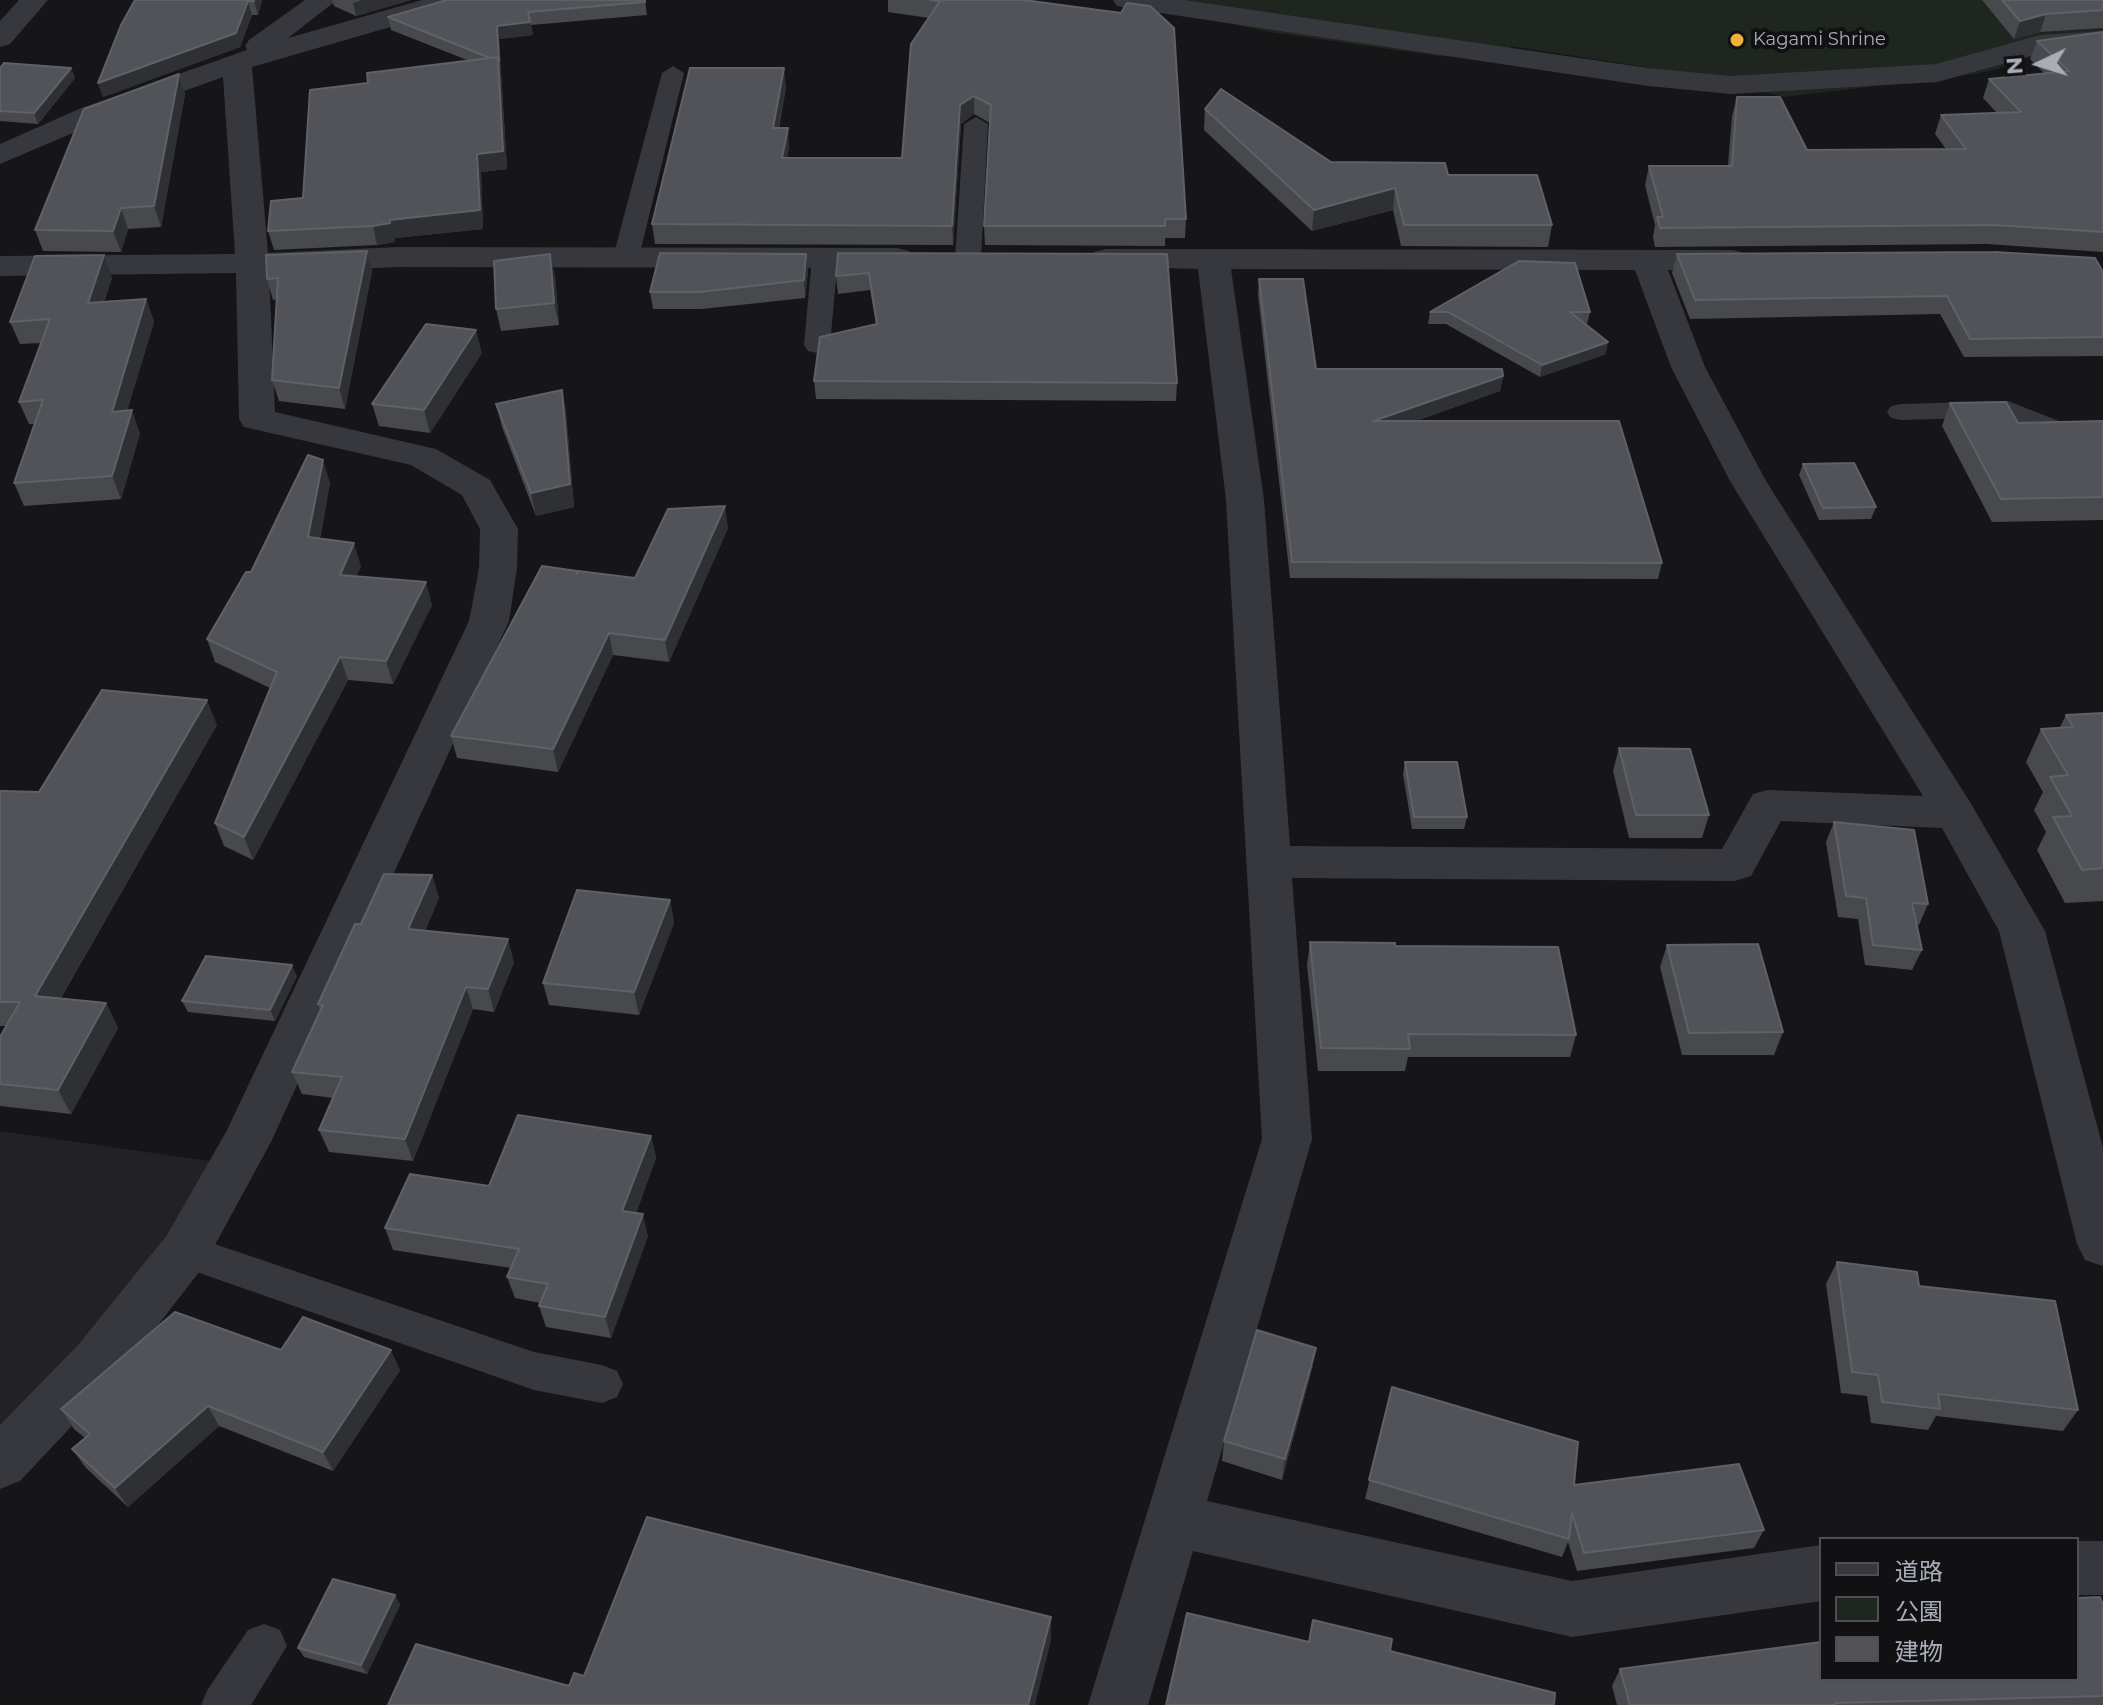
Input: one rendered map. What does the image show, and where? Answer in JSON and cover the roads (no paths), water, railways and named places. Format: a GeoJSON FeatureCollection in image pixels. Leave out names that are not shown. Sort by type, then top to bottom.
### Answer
{"type":"FeatureCollection","features":[{"type":"Feature","properties":{"kind":"street"},"geometry":{"type":"LineString","coordinates":[[0,38],[34,0]]}},
{"type":"Feature","properties":{"kind":"street"},"geometry":{"type":"LineString","coordinates":[[237,62],[323,0]]}},
{"type":"Feature","properties":{"kind":"street"},"geometry":{"type":"LineString","coordinates":[[0,155],[90,115],[237,62],[453,0]]}},
{"type":"Feature","properties":{"kind":"street"},"geometry":{"type":"LineString","coordinates":[[1127,0],[1633,75],[1731,85],[1937,73],[2040,44],[2103,40]]}},
{"type":"Feature","properties":{"kind":"street"},"geometry":{"type":"LineString","coordinates":[[0,1463],[98,1361],[185,1251],[246,1142],[489,621],[498,568],[499,529],[477,488],[423,457],[257,419],[252,261],[237,62]]}},
{"type":"Feature","properties":{"kind":"street"},"geometry":{"type":"LineString","coordinates":[[0,266],[283,263],[398,257],[956,258]]}},
{"type":"Feature","properties":{"kind":"street"},"geometry":{"type":"LineString","coordinates":[[1074,259],[1771,259]]}},
{"type":"Feature","properties":{"kind":"street"},"geometry":{"type":"LineString","coordinates":[[1118,1705],[1287,1139],[1245,500],[1213,259]]}},
{"type":"Feature","properties":{"kind":"street"},"geometry":{"type":"LineString","coordinates":[[1648,260],[1688,367],[1748,481],[1955,813],[2022,931],[2103,1244]]}},
{"type":"Feature","properties":{"kind":"street"},"geometry":{"type":"LineString","coordinates":[[1268,862],[1735,865],[1768,805],[1955,813]]}},
{"type":"Feature","properties":{"kind":"street"},"geometry":{"type":"LineString","coordinates":[[1173,1520],[1572,1609],[1819,1573]]}},
{"type":"Feature","properties":{"kind":"street"},"geometry":{"type":"LineString","coordinates":[[2079,1568],[2103,1568]]}},
{"type":"Feature","properties":{"kind":"lane"},"geometry":{"type":"LineString","coordinates":[[626,257],[673,73]]}},
{"type":"Feature","properties":{"kind":"lane"},"geometry":{"type":"LineString","coordinates":[[956,258],[976,124]]}},
{"type":"Feature","properties":{"kind":"lane"},"geometry":{"type":"LineString","coordinates":[[817,345],[825,258]]}},
{"type":"Feature","properties":{"kind":"lane"},"geometry":{"type":"LineString","coordinates":[[1901,412],[2008,409],[2060,431],[2103,431]]}},
{"type":"Feature","properties":{"kind":"lane"},"geometry":{"type":"LineString","coordinates":[[185,1251],[534,1371],[602,1384]]}},
{"type":"Feature","properties":{"kind":"lane"},"geometry":{"type":"LineString","coordinates":[[224,1705],[264,1646]]}},
{"type":"Feature","properties":{"kind":"place","name":"Kagami Shrine"},"geometry":{"type":"Point","coordinates":[1737,40]}}]}
